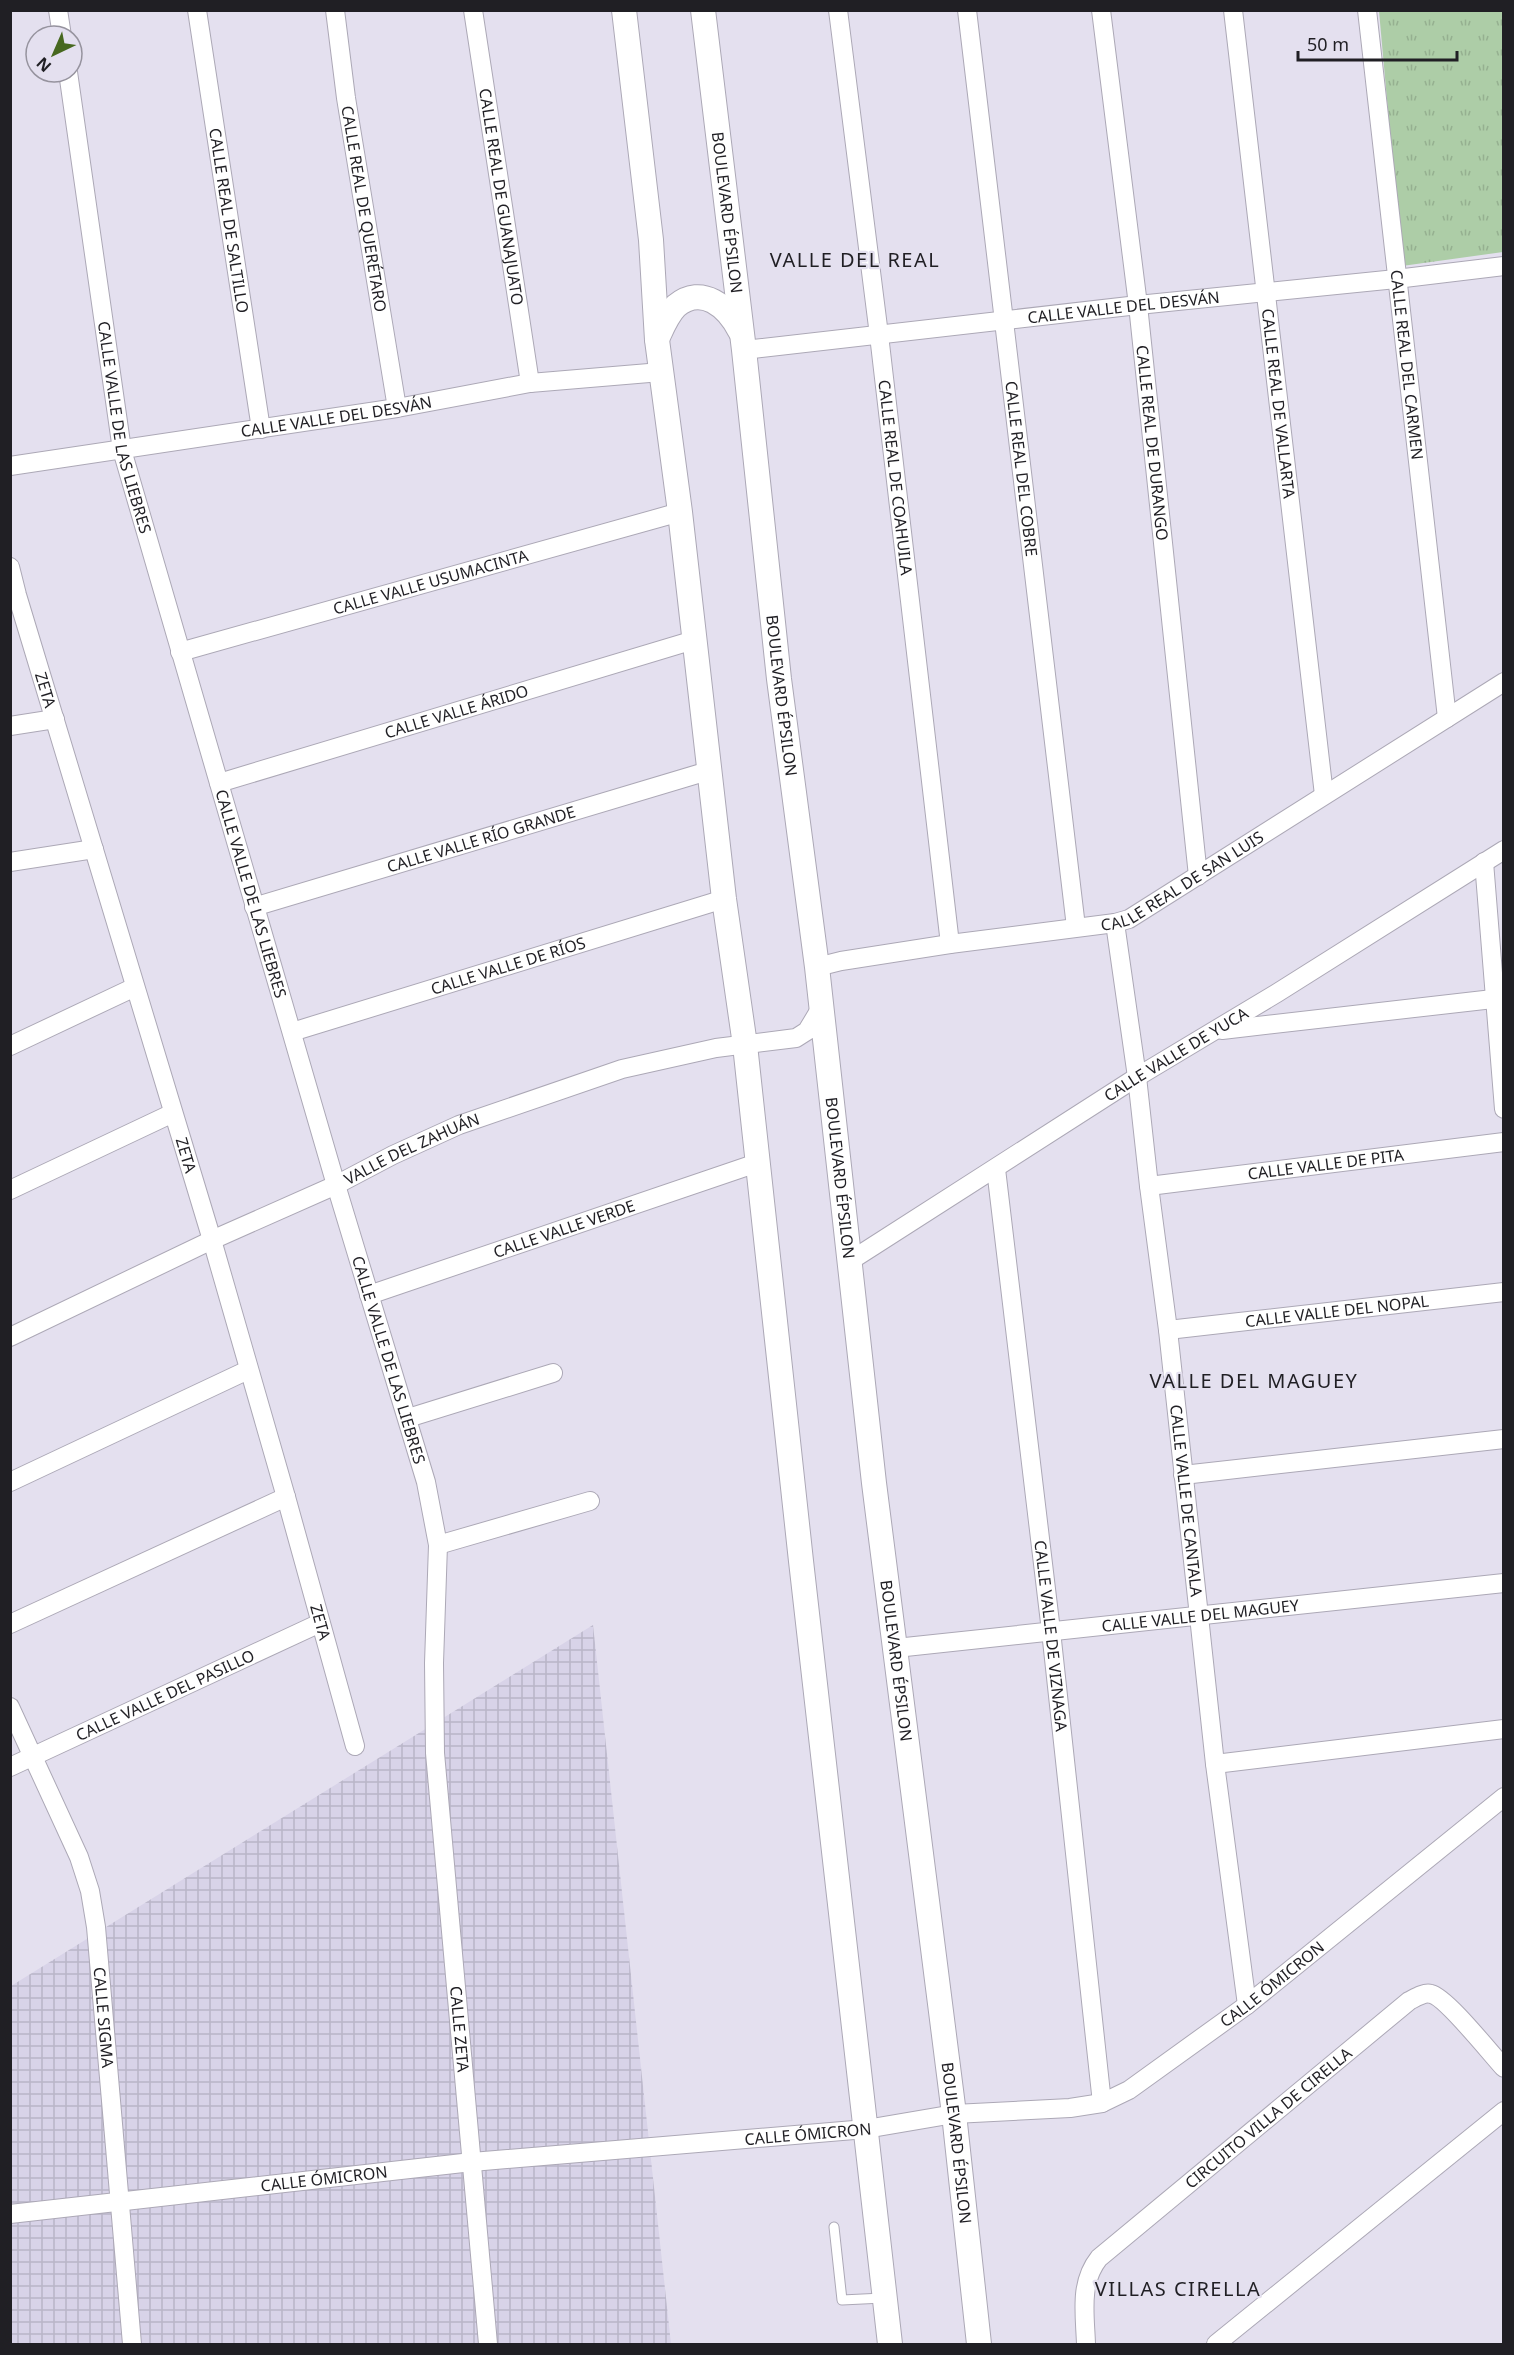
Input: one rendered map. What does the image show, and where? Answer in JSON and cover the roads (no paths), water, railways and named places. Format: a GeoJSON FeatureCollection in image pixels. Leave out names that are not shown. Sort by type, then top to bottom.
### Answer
{"type":"FeatureCollection","features":[{"type":"Feature","properties":{"kind":"street","name":"CALLE REAL DE SALTILLO"},"geometry":{"type":"LineString","coordinates":[[198,10],[261,429]]}},
{"type":"Feature","properties":{"kind":"street","name":"CALLE REAL DE QUERÉTARO"},"geometry":{"type":"LineString","coordinates":[[334,10],[346,98],[397,408]]}},
{"type":"Feature","properties":{"kind":"street","name":"CALLE REAL DE GUANAJUATO"},"geometry":{"type":"LineString","coordinates":[[473,10],[530,383]]}},
{"type":"Feature","properties":{"kind":"street"},"geometry":{"type":"LineString","coordinates":[[624,10],[651,240],[657,340],[680,512],[708,771],[745,1045],[890,2344]]}},
{"type":"Feature","properties":{"kind":"street","name":"BOULEVARD ÉPSILON"},"geometry":{"type":"LineString","coordinates":[[703,10],[743,343],[779,679],[822,1006],[873,1483],[896,1648],[954,2114],[978,2344]]}},
{"type":"Feature","properties":{"kind":"street","name":"CALLE REAL DE COAHUILA"},"geometry":{"type":"LineString","coordinates":[[838,10],[879,335],[950,944]]}},
{"type":"Feature","properties":{"kind":"street","name":"CALLE REAL DEL COBRE"},"geometry":{"type":"LineString","coordinates":[[967,10],[1076,927]]}},
{"type":"Feature","properties":{"kind":"street","name":"CALLE REAL DE DURANGO"},"geometry":{"type":"LineString","coordinates":[[1101,10],[1138,305],[1198,876]]}},
{"type":"Feature","properties":{"kind":"street","name":"CALLE REAL DE VALLARTA"},"geometry":{"type":"LineString","coordinates":[[1233,10],[1324,795]]}},
{"type":"Feature","properties":{"kind":"street","name":"CALLE REAL DEL CARMEN"},"geometry":{"type":"LineString","coordinates":[[1367,10],[1447,718]]}},
{"type":"Feature","properties":{"kind":"street","name":"CALLE VALLE DE LAS LIEBRES"},"geometry":{"type":"LineString","coordinates":[[70,84],[122,450],[254,907],[426,1482],[438,1545],[434,1714]]}},
{"type":"Feature","properties":{"kind":"street","name":"CALLE VALLE DEL DESVÁN"},"geometry":{"type":"LineString","coordinates":[[743,343],[879,335],[1503,266]]}},
{"type":"Feature","properties":{"kind":"street"},"geometry":{"type":"LineString","coordinates":[[657,340],[669,315],[676,307],[686,300],[698,298],[713,301],[725,308],[734,318],[743,343]]}},
{"type":"Feature","properties":{"kind":"street","name":"CALLE VALLE DEL DESVÁN"},"geometry":{"type":"LineString","coordinates":[[10,466],[397,408],[530,383],[661,372]]}},
{"type":"Feature","properties":{"kind":"street","name":"CALLE VALLE USUMACINTA"},"geometry":{"type":"LineString","coordinates":[[180,652],[680,512]]}},
{"type":"Feature","properties":{"kind":"street","name":"ZETA"},"geometry":{"type":"LineString","coordinates":[[10,567],[14,596],[55,719],[172,1113],[212,1239],[354,1746]]}},
{"type":"Feature","properties":{"kind":"street","name":"CALLE VALLE ÁRIDO"},"geometry":{"type":"LineString","coordinates":[[219,783],[694,640]]}},
{"type":"Feature","properties":{"kind":"street","name":"CALLE REAL DE SAN LUIS"},"geometry":{"type":"LineString","coordinates":[[817,967],[841,961],[950,944],[1114,924],[1137,914],[1503,682]]}},
{"type":"Feature","properties":{"kind":"street"},"geometry":{"type":"LineString","coordinates":[[10,726],[55,719]]}},
{"type":"Feature","properties":{"kind":"street","name":"CALLE VALLE RÍO GRANDE"},"geometry":{"type":"LineString","coordinates":[[254,907],[708,771]]}},
{"type":"Feature","properties":{"kind":"street"},"geometry":{"type":"LineString","coordinates":[[10,862],[94,849]]}},
{"type":"Feature","properties":{"kind":"street","name":"CALLE VALLE DE YUCA"},"geometry":{"type":"LineString","coordinates":[[850,1261],[1137,1077],[1503,850]]}},
{"type":"Feature","properties":{"kind":"street"},"geometry":{"type":"LineString","coordinates":[[1484,862],[1503,1109]]}},
{"type":"Feature","properties":{"kind":"street","name":"CALLE VALLE DE RÍOS"},"geometry":{"type":"LineString","coordinates":[[292,1032],[724,899]]}},
{"type":"Feature","properties":{"kind":"street","name":"CALLE VALLE DE CANTALA"},"geometry":{"type":"LineString","coordinates":[[1114,924],[1137,1077],[1168,1330],[1215,1764],[1247,2005]]}},
{"type":"Feature","properties":{"kind":"street"},"geometry":{"type":"LineString","coordinates":[[10,1046],[135,987]]}},
{"type":"Feature","properties":{"kind":"street"},"geometry":{"type":"LineString","coordinates":[[1214,1031],[1493,999]]}},
{"type":"Feature","properties":{"kind":"street","name":"VALLE DEL ZAHUÁN"},"geometry":{"type":"LineString","coordinates":[[10,1337],[212,1239],[336,1185],[393,1155],[459,1125],[578,1083],[661,1059],[716,1048],[796,1038],[807,1031],[822,1006]]}},
{"type":"Feature","properties":{"kind":"street"},"geometry":{"type":"LineString","coordinates":[[10,1190],[172,1113]]}},
{"type":"Feature","properties":{"kind":"street","name":"CALLE VALLE DE PITA"},"geometry":{"type":"LineString","coordinates":[[1149,1186],[1503,1142]]}},
{"type":"Feature","properties":{"kind":"street","name":"CALLE VALLE VERDE"},"geometry":{"type":"LineString","coordinates":[[369,1295],[757,1163]]}},
{"type":"Feature","properties":{"kind":"street","name":"CALLE VALLE DE VIZNAGA"},"geometry":{"type":"LineString","coordinates":[[996,1169],[1051,1631],[1102,2103]]}},
{"type":"Feature","properties":{"kind":"street","name":"CALLE VALLE DEL NOPAL"},"geometry":{"type":"LineString","coordinates":[[1168,1330],[1503,1292]]}},
{"type":"Feature","properties":{"kind":"street"},"geometry":{"type":"LineString","coordinates":[[10,1482],[248,1370]]}},
{"type":"Feature","properties":{"kind":"street"},"geometry":{"type":"LineString","coordinates":[[408,1418],[554,1373]]}},
{"type":"Feature","properties":{"kind":"street"},"geometry":{"type":"LineString","coordinates":[[1184,1475],[1503,1439]]}},
{"type":"Feature","properties":{"kind":"street"},"geometry":{"type":"LineString","coordinates":[[10,1624],[286,1497]]}},
{"type":"Feature","properties":{"kind":"street"},"geometry":{"type":"LineString","coordinates":[[438,1545],[590,1501]]}},
{"type":"Feature","properties":{"kind":"street","name":"CALLE VALLE DEL MAGUEY"},"geometry":{"type":"LineString","coordinates":[[896,1648],[1503,1583]]}},
{"type":"Feature","properties":{"kind":"street","name":"CALLE VALLE DEL PASILLO"},"geometry":{"type":"LineString","coordinates":[[10,1767],[320,1623]]}},
{"type":"Feature","properties":{"kind":"street","name":"CALLE SIGMA"},"geometry":{"type":"LineString","coordinates":[[10,1707],[79,1857],[90,1891],[96,1927],[132,2344]]}},
{"type":"Feature","properties":{"kind":"street","name":"CALLE ZETA"},"geometry":{"type":"LineString","coordinates":[[434,1714],[450,1937],[488,2344]]}},
{"type":"Feature","properties":{"kind":"street"},"geometry":{"type":"LineString","coordinates":[[1215,1764],[1503,1729]]}},
{"type":"Feature","properties":{"kind":"street","name":"CALLE ÓMICRON"},"geometry":{"type":"LineString","coordinates":[[10,2214],[472,2162],[866,2129],[954,2114],[1070,2108],[1102,2103],[1129,2090],[1247,2005],[1503,1797]]}},
{"type":"Feature","properties":{"kind":"street","name":"CIRCUITO VILLA DE CIRELLA"},"geometry":{"type":"LineString","coordinates":[[1086,2344],[1086,2278],[1091,2267],[1099,2258],[1409,2001],[1431,1993],[1444,2002],[1503,2068]]}},
{"type":"Feature","properties":{"kind":"street"},"geometry":{"type":"LineString","coordinates":[[1216,2344],[1503,2111]]}},
{"type":"Feature","properties":{"kind":"lane"},"geometry":{"type":"LineString","coordinates":[[834,2227],[842,2300],[885,2298]]}},
{"type":"Feature","properties":{"kind":"district","name":"VALLE DEL REAL"},"geometry":{"type":"Point","coordinates":[855,260]}},
{"type":"Feature","properties":{"kind":"district","name":"VALLE DEL MAGUEY"},"geometry":{"type":"Point","coordinates":[1254,1381]}},
{"type":"Feature","properties":{"kind":"district","name":"VILLAS CIRELLA"},"geometry":{"type":"Point","coordinates":[1178,2289]}}]}
